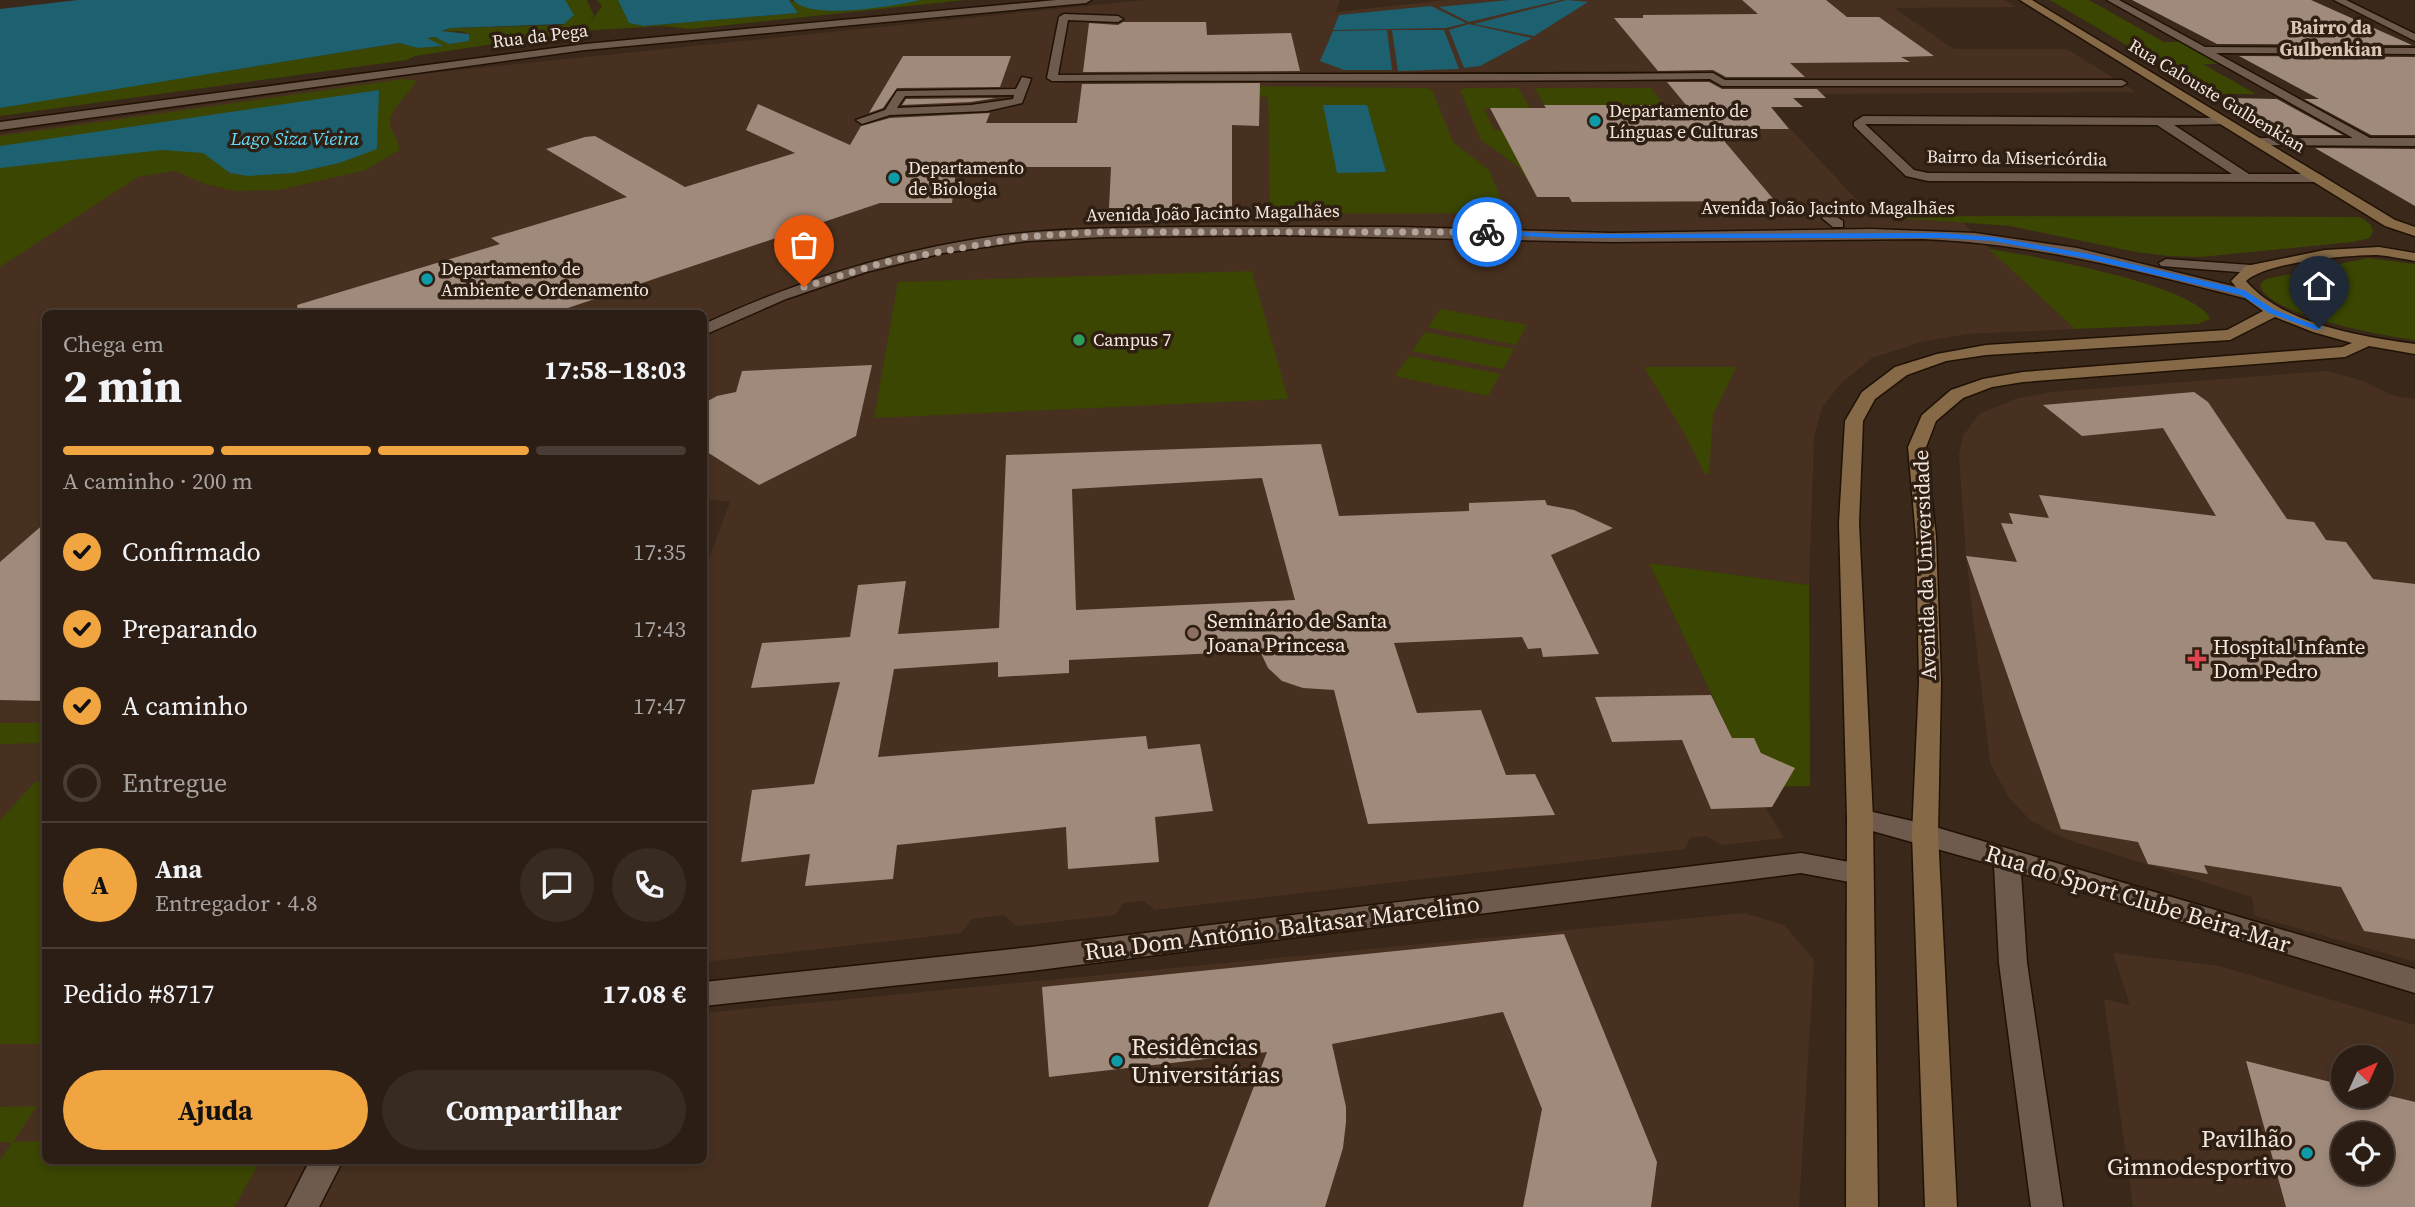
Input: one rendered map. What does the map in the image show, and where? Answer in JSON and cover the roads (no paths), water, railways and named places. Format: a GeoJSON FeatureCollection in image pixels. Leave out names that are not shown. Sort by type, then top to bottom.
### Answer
{"type":"FeatureCollection","features":[{"type":"Feature","properties":{"kind":"main road","name":"Rua Calouste Gulbenkian"},"geometry":{"type":"LineString","coordinates":[[2025,0],[2390,223],[2415,232]]}},
{"type":"Feature","properties":{"kind":"main road"},"geometry":{"type":"LineString","coordinates":[[2379,251],[2391,241],[2390,223]]}},
{"type":"Feature","properties":{"kind":"main road"},"geometry":{"type":"LineString","coordinates":[[2415,257],[2379,251],[2325,254],[2251,269],[2238,281],[2244,293],[2272,312],[2367,342],[2415,349]]}},
{"type":"Feature","properties":{"kind":"main road"},"geometry":{"type":"LineString","coordinates":[[1862,1207],[1860,818],[1849,523],[1854,421],[1868,396],[1901,371],[1942,357],[1986,350],[2230,335],[2272,312]]}},
{"type":"Feature","properties":{"kind":"main road","name":"Avenida da Universidade"},"geometry":{"type":"LineString","coordinates":[[1941,1207],[1924,834],[1930,682],[1926,537],[1917,447],[1928,419],[1957,394],[1989,383],[2023,377],[2344,352],[2367,342]]}},
{"type":"Feature","properties":{"kind":"street","name":"Rua da Pega"},"geometry":{"type":"LineString","coordinates":[[0,126],[585,47],[1086,0]]}},
{"type":"Feature","properties":{"kind":"street"},"geometry":{"type":"LineString","coordinates":[[2112,0],[2368,142]]}},
{"type":"Feature","properties":{"kind":"street"},"geometry":{"type":"LineString","coordinates":[[2339,0],[2415,37]]}},
{"type":"Feature","properties":{"kind":"street"},"geometry":{"type":"LineString","coordinates":[[1118,19],[1059,15],[1052,78],[1713,76],[1722,83],[1815,85],[2122,83]]}},
{"type":"Feature","properties":{"kind":"street"},"geometry":{"type":"LineString","coordinates":[[2203,50],[2415,51]]}},
{"type":"Feature","properties":{"kind":"street"},"geometry":{"type":"LineString","coordinates":[[862,120],[889,112],[925,108],[989,108],[1018,101],[1026,79]]}},
{"type":"Feature","properties":{"kind":"street"},"geometry":{"type":"LineString","coordinates":[[889,112],[901,93],[1020,92]]}},
{"type":"Feature","properties":{"kind":"street"},"geometry":{"type":"LineString","coordinates":[[1005,104],[1027,112]]}},
{"type":"Feature","properties":{"kind":"street","name":"Bairro da Misericórdia"},"geometry":{"type":"LineString","coordinates":[[2224,122],[1863,120],[1858,124],[1910,173],[1928,177],[2319,178]]}},
{"type":"Feature","properties":{"kind":"street"},"geometry":{"type":"LineString","coordinates":[[2159,121],[2245,177]]}},
{"type":"Feature","properties":{"kind":"street"},"geometry":{"type":"LineString","coordinates":[[2258,142],[2415,142]]}},
{"type":"Feature","properties":{"kind":"street","name":"Avenida João Jacinto Magalhães"},"geometry":{"type":"LineString","coordinates":[[1527,233],[1555,228],[1832,219],[2003,231],[2058,240],[2146,260],[2251,269]]}},
{"type":"Feature","properties":{"kind":"street","name":"Avenida João Jacinto Magalhães"},"geometry":{"type":"LineString","coordinates":[[707,329],[749,308],[804,287],[885,262],[1022,237],[1094,232],[1315,230],[1527,233],[1560,236],[1977,237],[2089,256],[2244,293]]}},
{"type":"Feature","properties":{"kind":"street","name":"Rua do Sport Clube Beira-Mar"},"geometry":{"type":"LineString","coordinates":[[1860,818],[1924,834],[2415,981]]}},
{"type":"Feature","properties":{"kind":"street"},"geometry":{"type":"LineString","coordinates":[[2007,861],[2013,963],[2047,1207]]}},
{"type":"Feature","properties":{"kind":"street","name":"Rua Dom António Baltasar Marcelino"},"geometry":{"type":"LineString","coordinates":[[707,994],[1031,959],[1801,863],[1860,874]]}},
{"type":"Feature","properties":{"kind":"street"},"geometry":{"type":"LineString","coordinates":[[302,1207],[325,1164]]}},
{"type":"Feature","properties":{"kind":"water"},"geometry":{"type":"Polygon","coordinates":[[[78,0],[565,0],[574,15],[564,24],[451,28],[441,31],[469,34],[469,41],[449,44],[435,37],[427,38],[443,46],[418,48],[399,43],[0,108],[0,9],[78,0]]]}},
{"type":"Feature","properties":{"kind":"water"},"geometry":{"type":"Polygon","coordinates":[[[618,0],[789,0],[798,13],[644,26],[629,23],[618,0]]]}},
{"type":"Feature","properties":{"kind":"water"},"geometry":{"type":"Polygon","coordinates":[[[793,0],[921,0],[834,11],[817,10],[793,0]]]}},
{"type":"Feature","properties":{"kind":"water"},"geometry":{"type":"Polygon","coordinates":[[[1509,0],[1561,0],[1469,22],[1439,7],[1509,0]]]}},
{"type":"Feature","properties":{"kind":"water"},"geometry":{"type":"Polygon","coordinates":[[[1567,0],[1588,2],[1534,36],[1474,24],[1567,0]]]}},
{"type":"Feature","properties":{"kind":"water"},"geometry":{"type":"Polygon","coordinates":[[[1431,6],[1466,23],[1446,28],[1333,30],[1339,15],[1431,6]]]}},
{"type":"Feature","properties":{"kind":"water"},"geometry":{"type":"Polygon","coordinates":[[[1469,24],[1532,38],[1480,66],[1464,68],[1449,30],[1469,24]]]}},
{"type":"Feature","properties":{"kind":"water"},"geometry":{"type":"Polygon","coordinates":[[[1387,30],[1392,70],[1344,70],[1320,61],[1333,31],[1387,30]]]}},
{"type":"Feature","properties":{"kind":"water"},"geometry":{"type":"Polygon","coordinates":[[[1392,30],[1444,30],[1459,69],[1398,71],[1392,30]]]}},
{"type":"Feature","properties":{"kind":"water","name":"Lago Siza Vieira"},"geometry":{"type":"Polygon","coordinates":[[[379,90],[377,149],[339,163],[294,173],[248,176],[230,173],[203,153],[162,150],[0,168],[0,146],[379,90]]]}},
{"type":"Feature","properties":{"kind":"water"},"geometry":{"type":"Polygon","coordinates":[[[1323,105],[1367,105],[1386,172],[1337,173],[1323,105]]]}},
{"type":"Feature","properties":{"kind":"place","name":"Departamento de Línguas e Culturas"},"geometry":{"type":"Point","coordinates":[1595,121]}},
{"type":"Feature","properties":{"kind":"place","name":"Departamento de Biologia"},"geometry":{"type":"Point","coordinates":[894,178]}},
{"type":"Feature","properties":{"kind":"place","name":"Departamento de Ambiente e Ordenamento"},"geometry":{"type":"Point","coordinates":[427,279]}},
{"type":"Feature","properties":{"kind":"place","name":"Campus 7"},"geometry":{"type":"Point","coordinates":[1079,340]}},
{"type":"Feature","properties":{"kind":"place","name":"Seminário de Santa Joana Princesa"},"geometry":{"type":"Point","coordinates":[1193,633]}},
{"type":"Feature","properties":{"kind":"place","name":"Hospital Infante Dom Pedro"},"geometry":{"type":"Point","coordinates":[2197,659]}},
{"type":"Feature","properties":{"kind":"place","name":"Residências Universitárias"},"geometry":{"type":"Point","coordinates":[1117,1061]}},
{"type":"Feature","properties":{"kind":"place","name":"Pavilhão Gimnodesportivo"},"geometry":{"type":"Point","coordinates":[2307,1153]}},
{"type":"Feature","properties":{"kind":"district","name":"Bairro da Gulbenkian"},"geometry":{"type":"Point","coordinates":[2331,38]}}]}
